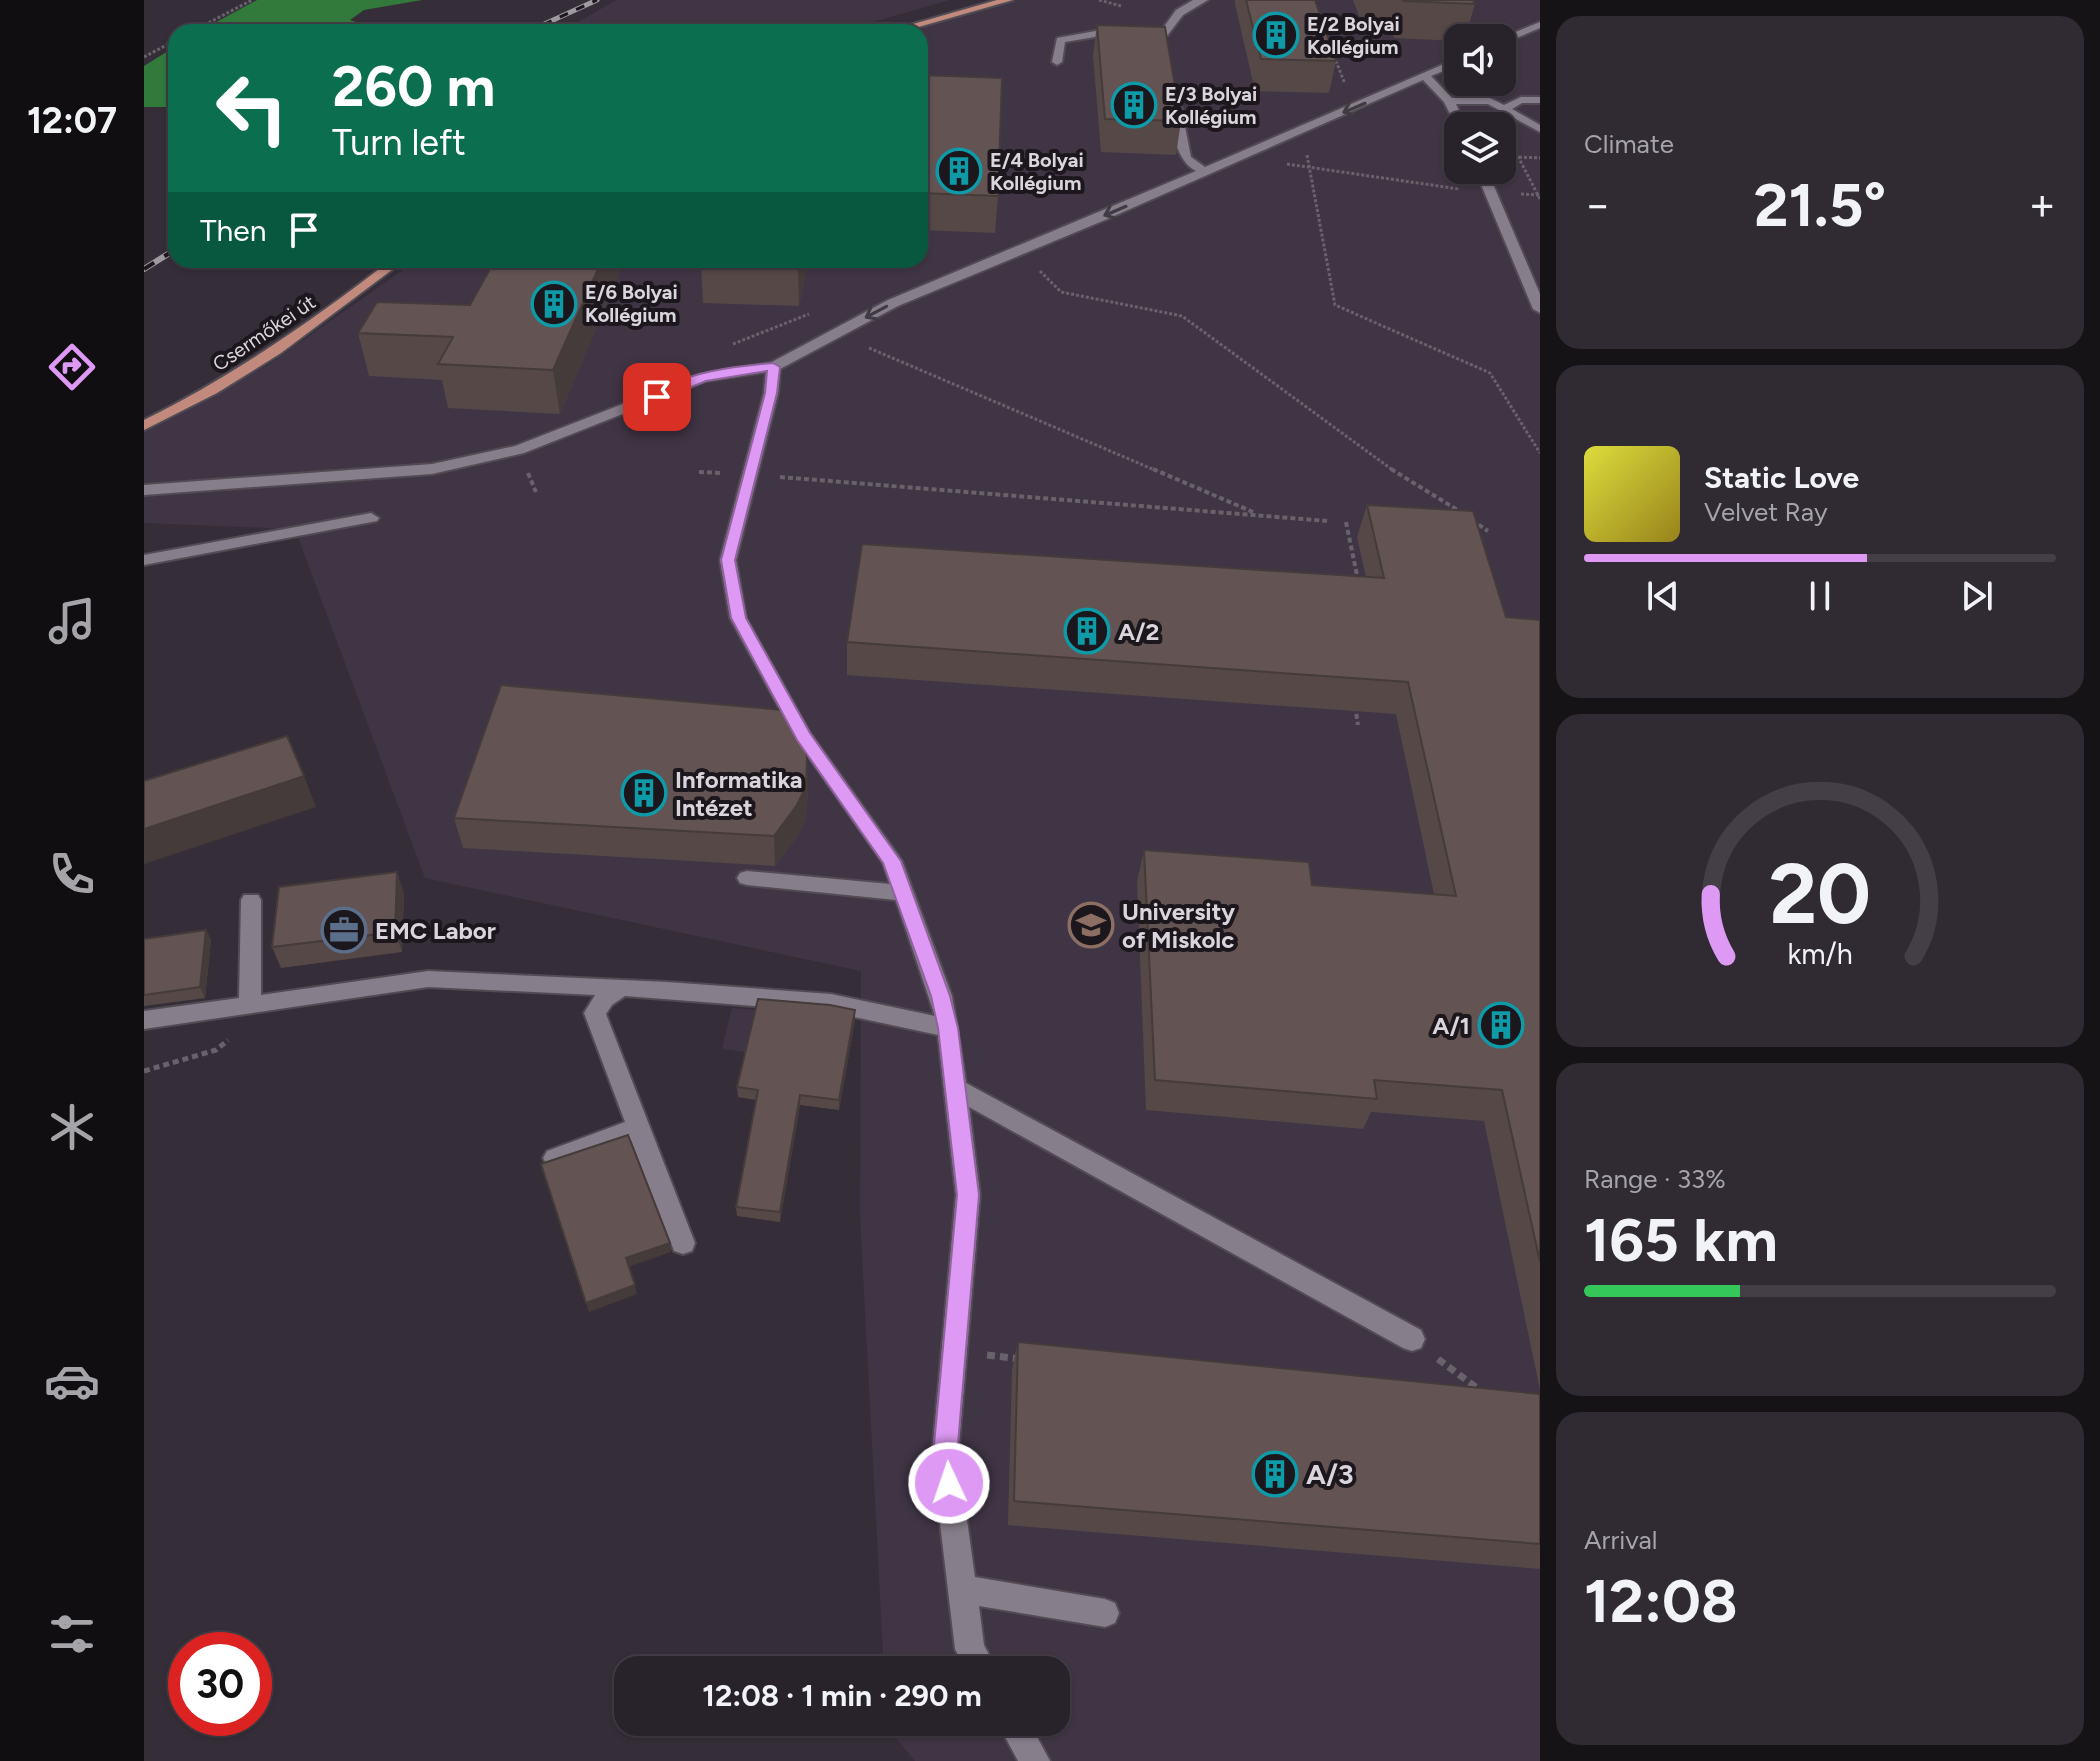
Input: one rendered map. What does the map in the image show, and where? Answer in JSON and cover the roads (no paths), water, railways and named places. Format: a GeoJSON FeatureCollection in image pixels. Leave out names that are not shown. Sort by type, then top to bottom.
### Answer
{"type":"FeatureCollection","features":[{"type":"Feature","properties":{"kind":"main road"},"geometry":{"type":"LineString","coordinates":[[920,24],[1008,0]]}},
{"type":"Feature","properties":{"kind":"main road","name":"Csermőkei út"},"geometry":{"type":"LineString","coordinates":[[144,426],[239,375],[320,321],[389,268]]}},
{"type":"Feature","properties":{"kind":"street"},"geometry":{"type":"LineString","coordinates":[[1166,49],[1164,34],[1170,19],[1203,0]]}},
{"type":"Feature","properties":{"kind":"street"},"geometry":{"type":"LineString","coordinates":[[1516,35],[1540,25]]}},
{"type":"Feature","properties":{"kind":"street"},"geometry":{"type":"LineString","coordinates":[[1057,62],[1060,40],[1101,33],[1164,34]]}},
{"type":"Feature","properties":{"kind":"street"},"geometry":{"type":"LineString","coordinates":[[144,490],[432,469],[519,450],[702,378],[773,367],[893,303],[1206,172],[1444,67]]}},
{"type":"Feature","properties":{"kind":"street"},"geometry":{"type":"LineString","coordinates":[[1425,76],[1449,101],[1454,112]]}},
{"type":"Feature","properties":{"kind":"street"},"geometry":{"type":"LineString","coordinates":[[1174,95],[1185,157],[1190,164],[1206,172]]}},
{"type":"Feature","properties":{"kind":"street"},"geometry":{"type":"LineString","coordinates":[[1506,109],[1521,100],[1540,100]]}},
{"type":"Feature","properties":{"kind":"street"},"geometry":{"type":"LineString","coordinates":[[1449,101],[1490,101],[1506,109],[1513,117],[1540,129]]}},
{"type":"Feature","properties":{"kind":"street"},"geometry":{"type":"LineString","coordinates":[[1487,184],[1540,309]]}},
{"type":"Feature","properties":{"kind":"street"},"geometry":{"type":"LineString","coordinates":[[773,367],[771,393],[728,560],[738,618],[803,736],[892,861],[941,996],[948,1028],[968,1195],[945,1456],[970,1649],[974,1656]]}},
{"type":"Feature","properties":{"kind":"street"},"geometry":{"type":"LineString","coordinates":[[144,560],[371,518]]}},
{"type":"Feature","properties":{"kind":"street"},"geometry":{"type":"LineString","coordinates":[[747,878],[905,893]]}},
{"type":"Feature","properties":{"kind":"street"},"geometry":{"type":"LineString","coordinates":[[250,1005],[251,900]]}},
{"type":"Feature","properties":{"kind":"street"},"geometry":{"type":"LineString","coordinates":[[144,1020],[428,979],[621,988],[831,1003],[948,1028]]}},
{"type":"Feature","properties":{"kind":"street"},"geometry":{"type":"LineString","coordinates":[[621,988],[604,999],[595,1013],[683,1243]]}},
{"type":"Feature","properties":{"kind":"street"},"geometry":{"type":"LineString","coordinates":[[955,1088],[1412,1339]]}},
{"type":"Feature","properties":{"kind":"street"},"geometry":{"type":"LineString","coordinates":[[555,1158],[638,1127]]}},
{"type":"Feature","properties":{"kind":"street"},"geometry":{"type":"LineString","coordinates":[[963,1589],[1105,1613]]}},
{"type":"Feature","properties":{"kind":"street"},"geometry":{"type":"LineString","coordinates":[[1020,1736],[1035,1761]]}},
{"type":"Feature","properties":{"kind":"railway"},"geometry":{"type":"LineString","coordinates":[[544,24],[597,0]]}},
{"type":"Feature","properties":{"kind":"railway"},"geometry":{"type":"LineString","coordinates":[[144,269],[168,254]]}},
{"type":"Feature","properties":{"kind":"place","name":"E/2 Bolyai Kollégium"},"geometry":{"type":"Point","coordinates":[1276,35]}},
{"type":"Feature","properties":{"kind":"place","name":"E/3 Bolyai Kollégium"},"geometry":{"type":"Point","coordinates":[1134,105]}},
{"type":"Feature","properties":{"kind":"place","name":"E/4 Bolyai Kollégium"},"geometry":{"type":"Point","coordinates":[959,171]}},
{"type":"Feature","properties":{"kind":"place","name":"E/6 Bolyai Kollégium"},"geometry":{"type":"Point","coordinates":[554,304]}},
{"type":"Feature","properties":{"kind":"place","name":"A/2"},"geometry":{"type":"Point","coordinates":[1087,631]}},
{"type":"Feature","properties":{"kind":"place","name":"Informatika Intézet"},"geometry":{"type":"Point","coordinates":[644,793]}},
{"type":"Feature","properties":{"kind":"place","name":"University of Miskolc"},"geometry":{"type":"Point","coordinates":[1091,925]}},
{"type":"Feature","properties":{"kind":"place","name":"EMC Labor"},"geometry":{"type":"Point","coordinates":[344,930]}},
{"type":"Feature","properties":{"kind":"place","name":"A/1"},"geometry":{"type":"Point","coordinates":[1501,1025]}},
{"type":"Feature","properties":{"kind":"place","name":"A/3"},"geometry":{"type":"Point","coordinates":[1275,1474]}}]}
